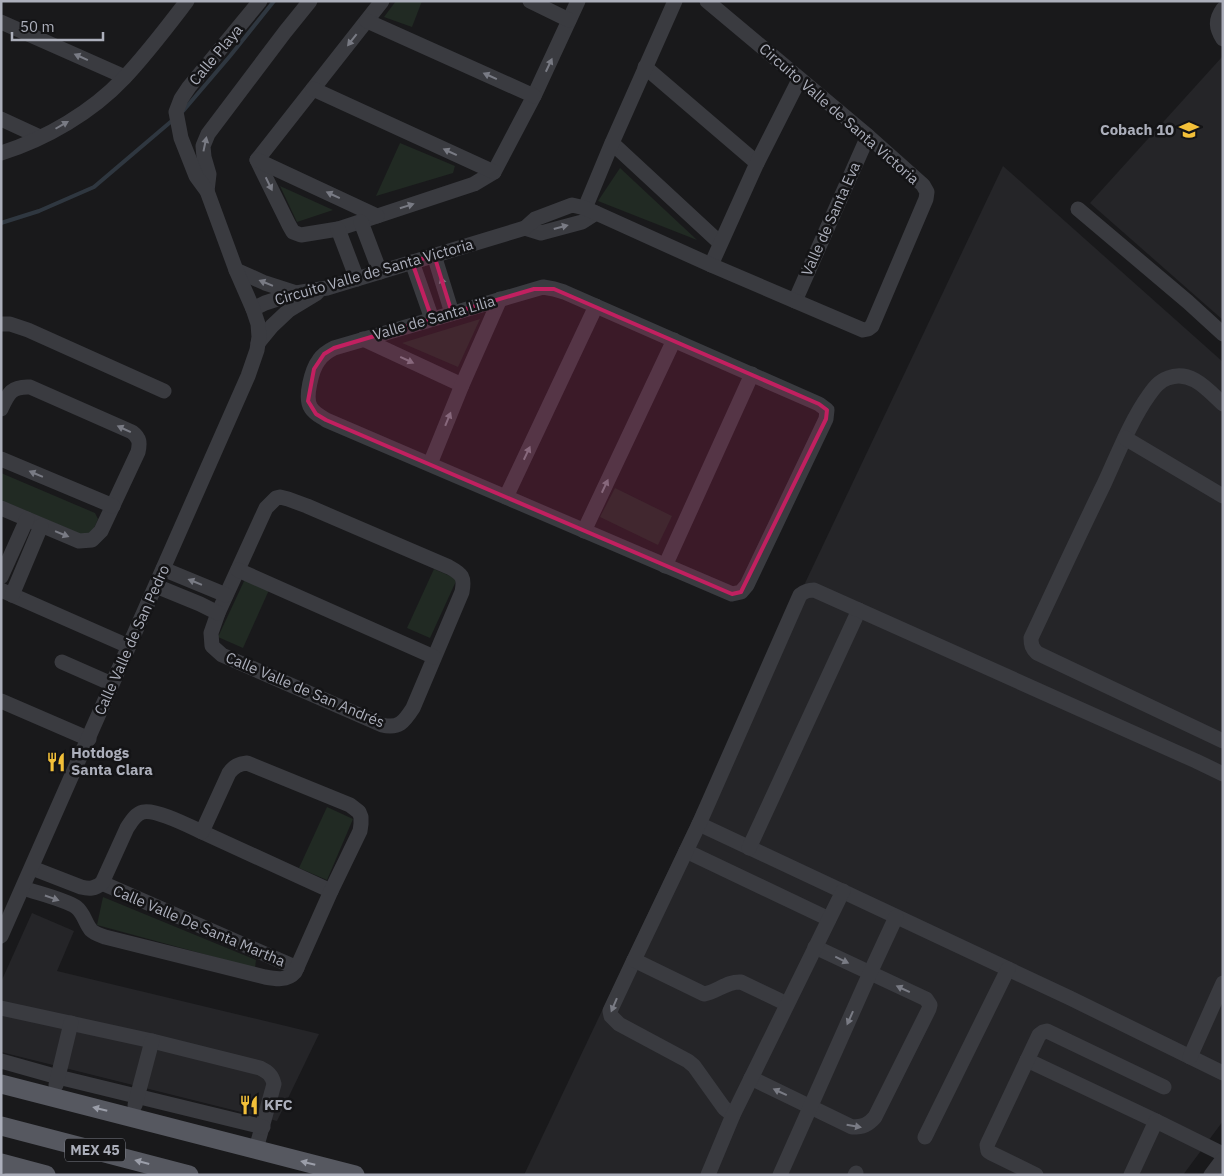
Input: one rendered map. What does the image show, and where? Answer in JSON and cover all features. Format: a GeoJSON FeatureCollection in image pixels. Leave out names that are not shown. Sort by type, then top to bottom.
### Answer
{"type":"FeatureCollection","features":[{"type":"Feature","properties":{"kind":"main road"},"geometry":{"type":"LineString","coordinates":[[1,1084],[355,1175]]}},
{"type":"Feature","properties":{"kind":"main road","name":"MEX 45"},"geometry":{"type":"LineString","coordinates":[[1,1126],[189,1175]]}},
{"type":"Feature","properties":{"kind":"main road"},"geometry":{"type":"LineString","coordinates":[[1,1163],[46,1175]]}},
{"type":"Feature","properties":{"kind":"street","name":"Calle Playa"},"geometry":{"type":"LineString","coordinates":[[207,191],[196,176],[181,138],[176,112],[181,99],[189,87],[260,1]]}},
{"type":"Feature","properties":{"kind":"street"},"geometry":{"type":"LineString","coordinates":[[207,191],[209,174],[203,146],[208,134],[310,1]]}},
{"type":"Feature","properties":{"kind":"street"},"geometry":{"type":"LineString","coordinates":[[257,160],[382,1]]}},
{"type":"Feature","properties":{"kind":"street"},"geometry":{"type":"LineString","coordinates":[[530,1],[569,20]]}},
{"type":"Feature","properties":{"kind":"street"},"geometry":{"type":"LineString","coordinates":[[257,160],[289,226],[293,232],[301,235],[338,229],[474,184],[494,172],[534,96],[578,1]]}},
{"type":"Feature","properties":{"kind":"street"},"geometry":{"type":"LineString","coordinates":[[591,210],[612,143],[675,1]]}},
{"type":"Feature","properties":{"kind":"street","name":"Circuito Valle de Santa Victoria"},"geometry":{"type":"LineString","coordinates":[[253,309],[296,293],[327,288],[524,228],[535,219],[572,205],[591,210],[711,265],[863,330],[868,330],[872,326],[926,199],[927,192],[923,185],[868,136],[707,1]]}},
{"type":"Feature","properties":{"kind":"street"},"geometry":{"type":"LineString","coordinates":[[1,152],[62,126],[100,101],[125,77],[180,3]]}},
{"type":"Feature","properties":{"kind":"street"},"geometry":{"type":"LineString","coordinates":[[1223,9],[1216,23],[1218,32],[1223,39]]}},
{"type":"Feature","properties":{"kind":"street"},"geometry":{"type":"LineString","coordinates":[[367,21],[534,96]]}},
{"type":"Feature","properties":{"kind":"street"},"geometry":{"type":"LineString","coordinates":[[1,22],[125,77]]}},
{"type":"Feature","properties":{"kind":"street"},"geometry":{"type":"LineString","coordinates":[[645,67],[757,163]]}},
{"type":"Feature","properties":{"kind":"street"},"geometry":{"type":"LineString","coordinates":[[711,265],[757,163],[800,80]]}},
{"type":"Feature","properties":{"kind":"street"},"geometry":{"type":"LineString","coordinates":[[313,89],[494,172]]}},
{"type":"Feature","properties":{"kind":"street"},"geometry":{"type":"LineString","coordinates":[[1,119],[40,137]]}},
{"type":"Feature","properties":{"kind":"street","name":"Valle de Santa Eva"},"geometry":{"type":"LineString","coordinates":[[795,301],[868,136]]}},
{"type":"Feature","properties":{"kind":"street"},"geometry":{"type":"LineString","coordinates":[[612,143],[720,243]]}},
{"type":"Feature","properties":{"kind":"street"},"geometry":{"type":"LineString","coordinates":[[257,160],[377,216]]}},
{"type":"Feature","properties":{"kind":"street","name":"Calle Valle de San Pedro"},"geometry":{"type":"LineString","coordinates":[[1,936],[248,376],[257,350],[258,324],[207,191]]}},
{"type":"Feature","properties":{"kind":"street"},"geometry":{"type":"LineString","coordinates":[[1078,209],[1223,334]]}},
{"type":"Feature","properties":{"kind":"street"},"geometry":{"type":"LineString","coordinates":[[360,222],[380,272]]}},
{"type":"Feature","properties":{"kind":"street"},"geometry":{"type":"LineString","coordinates":[[338,229],[358,279]]}},
{"type":"Feature","properties":{"kind":"street"},"geometry":{"type":"LineString","coordinates":[[434,255],[452,313]]}},
{"type":"Feature","properties":{"kind":"street"},"geometry":{"type":"LineString","coordinates":[[412,262],[432,319]]}},
{"type":"Feature","properties":{"kind":"street"},"geometry":{"type":"LineString","coordinates":[[236,270],[265,283],[296,293]]}},
{"type":"Feature","properties":{"kind":"street","name":"Valle de Santa Lilia"},"geometry":{"type":"LineString","coordinates":[[543,287],[559,290],[820,404],[827,410],[826,419],[747,585],[741,592],[732,594],[665,566],[326,420],[316,414],[310,407],[308,393],[314,369],[324,354],[334,348],[500,299],[543,287]]}},
{"type":"Feature","properties":{"kind":"street","name":"Calle Valle de San Pedro"},"geometry":{"type":"LineString","coordinates":[[258,343],[289,310],[327,288]]}},
{"type":"Feature","properties":{"kind":"street"},"geometry":{"type":"LineString","coordinates":[[430,464],[462,384],[500,299]]}},
{"type":"Feature","properties":{"kind":"street"},"geometry":{"type":"LineString","coordinates":[[506,497],[596,306]]}},
{"type":"Feature","properties":{"kind":"street"},"geometry":{"type":"LineString","coordinates":[[1,324],[10,324],[28,330],[164,391]]}},
{"type":"Feature","properties":{"kind":"street"},"geometry":{"type":"LineString","coordinates":[[363,339],[462,384]]}},
{"type":"Feature","properties":{"kind":"street"},"geometry":{"type":"LineString","coordinates":[[584,530],[674,340]]}},
{"type":"Feature","properties":{"kind":"street"},"geometry":{"type":"LineString","coordinates":[[665,566],[752,374]]}},
{"type":"Feature","properties":{"kind":"street"},"geometry":{"type":"LineString","coordinates":[[1223,404],[1192,378],[1181,376],[1168,378],[1158,384],[1148,397],[1125,438],[1031,638],[1031,644],[1037,653],[1223,741]]}},
{"type":"Feature","properties":{"kind":"street"},"geometry":{"type":"LineString","coordinates":[[1,410],[12,390],[19,387],[30,387],[135,434],[140,441],[138,452],[101,531],[92,540],[79,541],[1,508]]}},
{"type":"Feature","properties":{"kind":"street"},"geometry":{"type":"LineString","coordinates":[[1125,438],[1223,496]]}},
{"type":"Feature","properties":{"kind":"street"},"geometry":{"type":"LineString","coordinates":[[1,459],[113,506]]}},
{"type":"Feature","properties":{"kind":"street","name":"Calle Valle de San Andrés"},"geometry":{"type":"LineString","coordinates":[[280,497],[307,506],[449,568],[461,575],[464,579],[464,585],[413,708],[402,723],[396,727],[389,727],[222,655],[212,646],[211,633],[238,570],[266,508],[276,498],[280,497]]}},
{"type":"Feature","properties":{"kind":"street"},"geometry":{"type":"LineString","coordinates":[[1,577],[26,519]]}},
{"type":"Feature","properties":{"kind":"street"},"geometry":{"type":"LineString","coordinates":[[41,526],[6,592],[128,646]]}},
{"type":"Feature","properties":{"kind":"street"},"geometry":{"type":"LineString","coordinates":[[163,569],[226,595]]}},
{"type":"Feature","properties":{"kind":"street"},"geometry":{"type":"LineString","coordinates":[[238,570],[434,657]]}},
{"type":"Feature","properties":{"kind":"street"},"geometry":{"type":"LineString","coordinates":[[156,586],[218,613]]}},
{"type":"Feature","properties":{"kind":"street"},"geometry":{"type":"LineString","coordinates":[[733,1115],[724,1108],[688,1061],[619,1024],[611,1016],[610,1011],[699,824],[800,594],[808,590],[814,590],[1223,774]]}},
{"type":"Feature","properties":{"kind":"street"},"geometry":{"type":"LineString","coordinates":[[749,848],[859,610]]}},
{"type":"Feature","properties":{"kind":"street"},"geometry":{"type":"LineString","coordinates":[[62,662],[112,684]]}},
{"type":"Feature","properties":{"kind":"street"},"geometry":{"type":"LineString","coordinates":[[1,701],[89,739]]}},
{"type":"Feature","properties":{"kind":"street"},"geometry":{"type":"LineString","coordinates":[[23,888],[68,903],[80,911],[91,930],[105,937],[265,977],[276,979],[289,977],[296,968],[360,831],[361,817],[359,812],[350,805],[248,762],[240,763],[229,773],[202,832]]}},
{"type":"Feature","properties":{"kind":"street"},"geometry":{"type":"LineString","coordinates":[[32,868],[87,889],[98,887],[102,883],[127,828],[132,820],[143,812],[156,813],[202,832],[331,891]]}},
{"type":"Feature","properties":{"kind":"street"},"geometry":{"type":"LineString","coordinates":[[699,824],[1008,969],[1223,1073]]}},
{"type":"Feature","properties":{"kind":"street"},"geometry":{"type":"LineString","coordinates":[[686,851],[829,920]]}},
{"type":"Feature","properties":{"kind":"street","name":"Calle Valle De Santa Martha"},"geometry":{"type":"LineString","coordinates":[[102,883],[296,968]]}},
{"type":"Feature","properties":{"kind":"street"},"geometry":{"type":"LineString","coordinates":[[708,1175],[733,1115],[843,892]]}},
{"type":"Feature","properties":{"kind":"street"},"geometry":{"type":"LineString","coordinates":[[780,1175],[896,917]]}},
{"type":"Feature","properties":{"kind":"street"},"geometry":{"type":"LineString","coordinates":[[751,1078],[852,1127],[862,1127],[876,1117],[929,1009],[930,1005],[926,1000],[815,947]]}},
{"type":"Feature","properties":{"kind":"street"},"geometry":{"type":"LineString","coordinates":[[634,960],[704,994],[735,982],[741,982],[787,1004]]}},
{"type":"Feature","properties":{"kind":"street"},"geometry":{"type":"LineString","coordinates":[[925,1137],[1008,969]]}},
{"type":"Feature","properties":{"kind":"street"},"geometry":{"type":"LineString","coordinates":[[1190,1057],[1223,983]]}},
{"type":"Feature","properties":{"kind":"street"},"geometry":{"type":"LineString","coordinates":[[1,1008],[152,1041],[260,1068],[268,1072],[273,1078],[274,1084],[256,1150]]}},
{"type":"Feature","properties":{"kind":"street"},"geometry":{"type":"LineString","coordinates":[[53,1097],[71,1024]]}},
{"type":"Feature","properties":{"kind":"street"},"geometry":{"type":"LineString","coordinates":[[1036,1175],[1020,1171],[991,1154],[988,1151],[987,1145],[1039,1035],[1043,1032],[1047,1031],[1164,1087]]}},
{"type":"Feature","properties":{"kind":"street"},"geometry":{"type":"LineString","coordinates":[[132,1118],[152,1041]]}},
{"type":"Feature","properties":{"kind":"street"},"geometry":{"type":"LineString","coordinates":[[1027,1060],[1223,1154]]}},
{"type":"Feature","properties":{"kind":"street"},"geometry":{"type":"LineString","coordinates":[[1,1061],[58,1077],[263,1127]]}},
{"type":"Feature","properties":{"kind":"street"},"geometry":{"type":"LineString","coordinates":[[1131,1175],[1156,1121]]}},
{"type":"Feature","properties":{"kind":"street"},"geometry":{"type":"LineString","coordinates":[[1211,1175],[1223,1159]]}},
{"type":"Feature","properties":{"kind":"highlighted area"},"geometry":{"type":"Polygon","coordinates":[[[434,255],[452,313],[534,289],[554,289],[819,404],[827,410],[826,419],[741,592],[732,594],[326,420],[316,414],[308,401],[314,369],[324,354],[334,348],[432,319],[412,262],[434,255]]]}},
{"type":"Feature","properties":{"kind":"shaded area"},"geometry":{"type":"Polygon","coordinates":[[[396,1],[422,1],[412,27],[384,17],[396,1]]]}},
{"type":"Feature","properties":{"kind":"shaded area","name":"Cobach 10"},"geometry":{"type":"Polygon","coordinates":[[[1223,57],[1223,320],[1090,203],[1223,57]]]}},
{"type":"Feature","properties":{"kind":"shaded area"},"geometry":{"type":"Polygon","coordinates":[[[400,143],[455,166],[453,173],[376,196],[400,143]]]}},
{"type":"Feature","properties":{"kind":"shaded area"},"geometry":{"type":"Polygon","coordinates":[[[1003,166],[1223,362],[1223,1121],[1183,1175],[524,1175],[1003,166]]]}},
{"type":"Feature","properties":{"kind":"shaded area"},"geometry":{"type":"Polygon","coordinates":[[[620,168],[697,240],[598,201],[620,168]]]}},
{"type":"Feature","properties":{"kind":"shaded area"},"geometry":{"type":"Polygon","coordinates":[[[280,186],[333,210],[297,222],[280,186]]]}},
{"type":"Feature","properties":{"kind":"shaded area"},"geometry":{"type":"Polygon","coordinates":[[[480,319],[458,367],[402,343],[480,319]]]}},
{"type":"Feature","properties":{"kind":"shaded area"},"geometry":{"type":"Polygon","coordinates":[[[1,473],[95,513],[98,519],[92,533],[85,536],[1,500],[1,473]]]}},
{"type":"Feature","properties":{"kind":"shaded area"},"geometry":{"type":"Polygon","coordinates":[[[615,488],[672,516],[658,545],[600,517],[615,488]]]}},
{"type":"Feature","properties":{"kind":"shaded area"},"geometry":{"type":"Polygon","coordinates":[[[434,569],[457,579],[430,638],[407,628],[434,569]]]}},
{"type":"Feature","properties":{"kind":"shaded area"},"geometry":{"type":"Polygon","coordinates":[[[245,579],[269,590],[243,648],[218,637],[245,579]]]}},
{"type":"Feature","properties":{"kind":"shaded area"},"geometry":{"type":"Polygon","coordinates":[[[327,807],[353,819],[327,880],[299,868],[327,807]]]}},
{"type":"Feature","properties":{"kind":"shaded area"},"geometry":{"type":"Polygon","coordinates":[[[103,897],[256,960],[255,968],[97,925],[103,897]]]}},
{"type":"Feature","properties":{"kind":"shaded area"},"geometry":{"type":"Polygon","coordinates":[[[32,913],[74,931],[57,971],[319,1034],[277,1121],[1,1052],[1,982],[32,913]]]}},
{"type":"Feature","properties":{"kind":"waterway"},"geometry":{"type":"LineString","coordinates":[[183,111],[274,1]]}},
{"type":"Feature","properties":{"kind":"waterway"},"geometry":{"type":"LineString","coordinates":[[1,223],[39,211],[94,187],[174,119]]}},
{"type":"Feature","properties":{"kind":"place","name":"Cobach 10"},"geometry":{"type":"Point","coordinates":[1189,130]}},
{"type":"Feature","properties":{"kind":"place","name":"Hotdogs Santa Clara"},"geometry":{"type":"Point","coordinates":[56,762]}},
{"type":"Feature","properties":{"kind":"place","name":"KFC"},"geometry":{"type":"Point","coordinates":[249,1105]}}]}
